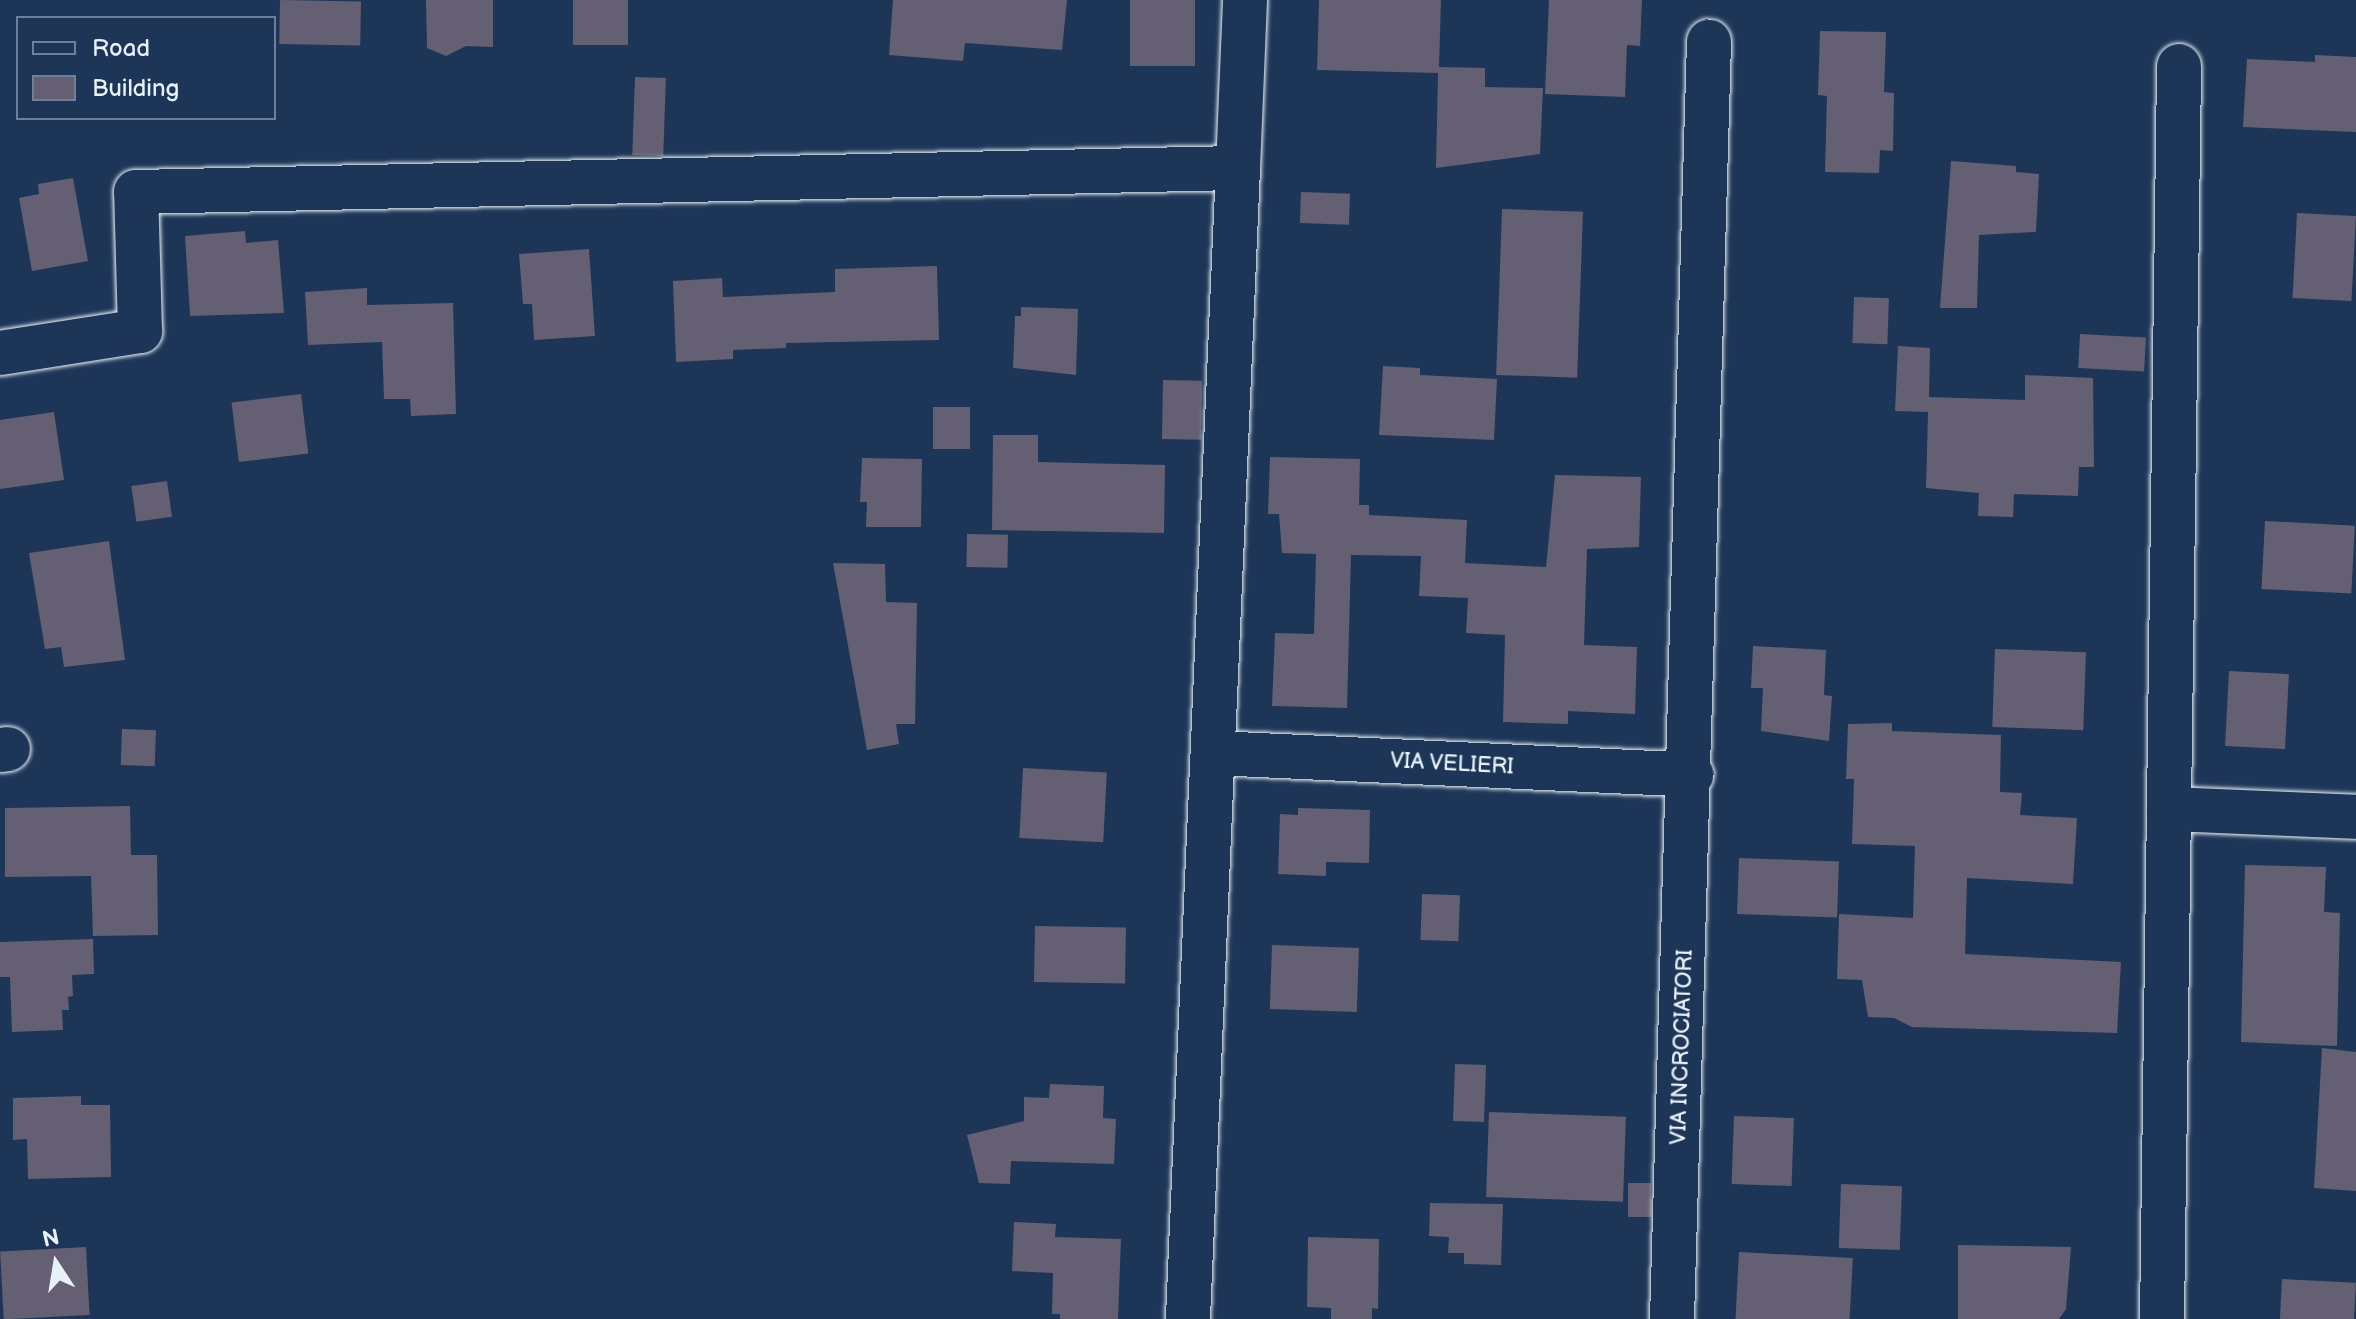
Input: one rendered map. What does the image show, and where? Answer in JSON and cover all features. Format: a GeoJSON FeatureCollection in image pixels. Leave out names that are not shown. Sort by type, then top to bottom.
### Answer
{"type":"FeatureCollection","features":[{"type":"Feature","properties":{"kind":"street"},"geometry":{"type":"LineString","coordinates":[[1188,1319],[1245,0]]}},
{"type":"Feature","properties":{"kind":"street","name":"VIA INCROCIATORI"},"geometry":{"type":"LineString","coordinates":[[1672,1319],[1691,775],[1709,42]]}},
{"type":"Feature","properties":{"kind":"street"},"geometry":{"type":"LineString","coordinates":[[2162,1319],[2179,66]]}},
{"type":"Feature","properties":{"kind":"street"},"geometry":{"type":"LineString","coordinates":[[0,353],[140,331],[136,192],[1238,168]]}},
{"type":"Feature","properties":{"kind":"street","name":"VIA VELIERI"},"geometry":{"type":"LineString","coordinates":[[1214,753],[1691,775]]}},
{"type":"Feature","properties":{"kind":"street"},"geometry":{"type":"LineString","coordinates":[[2169,809],[2356,817]]}},
{"type":"Feature","properties":{"kind":"building"},"geometry":{"type":"Polygon","coordinates":[[[280,0],[361,1],[360,45],[279,44],[280,0]]]}},
{"type":"Feature","properties":{"kind":"building"},"geometry":{"type":"Polygon","coordinates":[[[426,0],[493,0],[493,47],[466,46],[446,56],[427,48],[426,0]]]}},
{"type":"Feature","properties":{"kind":"building"},"geometry":{"type":"Polygon","coordinates":[[[573,0],[628,0],[628,45],[573,45],[573,0]]]}},
{"type":"Feature","properties":{"kind":"building"},"geometry":{"type":"Polygon","coordinates":[[[893,0],[1067,0],[1062,50],[965,43],[963,61],[889,55],[893,0]]]}},
{"type":"Feature","properties":{"kind":"building"},"geometry":{"type":"Polygon","coordinates":[[[1130,0],[1195,0],[1195,66],[1130,66],[1130,0]]]}},
{"type":"Feature","properties":{"kind":"building"},"geometry":{"type":"Polygon","coordinates":[[[1319,0],[1441,0],[1439,67],[1485,68],[1485,87],[1543,88],[1540,154],[1436,168],[1438,73],[1317,70],[1319,0]]]}},
{"type":"Feature","properties":{"kind":"building"},"geometry":{"type":"Polygon","coordinates":[[[1549,0],[1642,0],[1640,46],[1627,45],[1625,97],[1545,94],[1549,0]]]}},
{"type":"Feature","properties":{"kind":"building"},"geometry":{"type":"Polygon","coordinates":[[[1820,31],[1886,32],[1884,92],[1894,93],[1893,151],[1880,150],[1879,173],[1825,172],[1827,96],[1818,95],[1820,31]]]}},
{"type":"Feature","properties":{"kind":"building"},"geometry":{"type":"Polygon","coordinates":[[[2315,55],[2356,57],[2356,132],[2243,127],[2247,59],[2315,62],[2315,55]]]}},
{"type":"Feature","properties":{"kind":"building"},"geometry":{"type":"Polygon","coordinates":[[[635,77],[666,78],[663,156],[632,155],[635,77]]]}},
{"type":"Feature","properties":{"kind":"building"},"geometry":{"type":"Polygon","coordinates":[[[1951,161],[2016,166],[2016,172],[2039,174],[2036,232],[1979,235],[1977,308],[1940,308],[1951,161]]]}},
{"type":"Feature","properties":{"kind":"building"},"geometry":{"type":"Polygon","coordinates":[[[73,178],[88,261],[32,271],[19,198],[39,194],[38,184],[73,178]]]}},
{"type":"Feature","properties":{"kind":"building"},"geometry":{"type":"Polygon","coordinates":[[[1301,192],[1350,194],[1349,225],[1300,223],[1301,192]]]}},
{"type":"Feature","properties":{"kind":"building"},"geometry":{"type":"Polygon","coordinates":[[[1502,209],[1583,212],[1577,378],[1496,375],[1502,209]]]}},
{"type":"Feature","properties":{"kind":"building"},"geometry":{"type":"Polygon","coordinates":[[[2297,213],[2356,216],[2351,301],[2293,298],[2297,213]]]}},
{"type":"Feature","properties":{"kind":"building"},"geometry":{"type":"Polygon","coordinates":[[[245,231],[246,243],[278,240],[284,313],[190,316],[185,236],[245,231]]]}},
{"type":"Feature","properties":{"kind":"building"},"geometry":{"type":"Polygon","coordinates":[[[589,249],[595,336],[534,340],[532,304],[523,304],[519,254],[589,249]]]}},
{"type":"Feature","properties":{"kind":"building"},"geometry":{"type":"Polygon","coordinates":[[[937,266],[939,340],[786,343],[786,348],[733,350],[733,359],[676,362],[673,281],[722,278],[723,297],[835,292],[835,269],[937,266]]]}},
{"type":"Feature","properties":{"kind":"building"},"geometry":{"type":"Polygon","coordinates":[[[367,288],[367,305],[453,303],[456,414],[411,416],[410,399],[384,399],[382,342],[308,345],[305,292],[367,288]]]}},
{"type":"Feature","properties":{"kind":"building"},"geometry":{"type":"Polygon","coordinates":[[[1854,297],[1889,298],[1887,344],[1852,343],[1854,297]]]}},
{"type":"Feature","properties":{"kind":"building"},"geometry":{"type":"Polygon","coordinates":[[[1021,307],[1078,309],[1076,375],[1013,368],[1015,316],[1021,316],[1021,307]]]}},
{"type":"Feature","properties":{"kind":"building"},"geometry":{"type":"Polygon","coordinates":[[[2080,334],[2146,337],[2144,371],[2078,368],[2080,334]]]}},
{"type":"Feature","properties":{"kind":"building"},"geometry":{"type":"Polygon","coordinates":[[[1898,346],[1930,348],[1929,397],[2025,400],[2025,375],[2093,378],[2094,467],[2079,467],[2078,496],[2014,494],[2013,517],[1978,516],[1979,493],[1926,488],[1928,412],[1895,411],[1898,346]]]}},
{"type":"Feature","properties":{"kind":"building"},"geometry":{"type":"Polygon","coordinates":[[[1383,366],[1420,368],[1420,375],[1497,379],[1494,440],[1379,435],[1383,366]]]}},
{"type":"Feature","properties":{"kind":"building"},"geometry":{"type":"Polygon","coordinates":[[[1163,380],[1202,381],[1201,440],[1162,439],[1163,380]]]}},
{"type":"Feature","properties":{"kind":"building"},"geometry":{"type":"Polygon","coordinates":[[[301,394],[308,454],[239,462],[232,403],[301,394]]]}},
{"type":"Feature","properties":{"kind":"building"},"geometry":{"type":"Polygon","coordinates":[[[933,407],[970,407],[970,449],[933,449],[933,407]]]}},
{"type":"Feature","properties":{"kind":"building"},"geometry":{"type":"Polygon","coordinates":[[[54,412],[64,480],[0,489],[0,420],[54,412]]]}},
{"type":"Feature","properties":{"kind":"building"},"geometry":{"type":"Polygon","coordinates":[[[993,435],[1038,435],[1038,462],[1165,465],[1164,533],[992,530],[993,435]]]}},
{"type":"Feature","properties":{"kind":"building"},"geometry":{"type":"Polygon","coordinates":[[[1270,457],[1360,459],[1359,505],[1369,505],[1369,515],[1467,520],[1465,563],[1546,567],[1555,475],[1641,477],[1639,547],[1587,549],[1584,645],[1637,647],[1635,714],[1568,711],[1568,724],[1503,722],[1505,635],[1466,633],[1468,598],[1419,596],[1421,556],[1351,555],[1347,708],[1272,706],[1275,633],[1314,634],[1316,554],[1282,553],[1279,514],[1268,514],[1270,457]]]}},
{"type":"Feature","properties":{"kind":"building"},"geometry":{"type":"Polygon","coordinates":[[[862,458],[922,459],[921,527],[866,527],[867,502],[860,502],[862,458]]]}},
{"type":"Feature","properties":{"kind":"building"},"geometry":{"type":"Polygon","coordinates":[[[167,481],[172,517],[136,522],[131,486],[167,481]]]}},
{"type":"Feature","properties":{"kind":"building"},"geometry":{"type":"Polygon","coordinates":[[[2265,521],[2355,526],[2351,594],[2261,589],[2265,521]]]}},
{"type":"Feature","properties":{"kind":"building"},"geometry":{"type":"Polygon","coordinates":[[[967,534],[1008,535],[1007,568],[966,567],[967,534]]]}},
{"type":"Feature","properties":{"kind":"building"},"geometry":{"type":"Polygon","coordinates":[[[109,541],[125,660],[64,667],[61,647],[45,649],[29,553],[109,541]]]}},
{"type":"Feature","properties":{"kind":"building"},"geometry":{"type":"Polygon","coordinates":[[[833,563],[885,564],[886,602],[917,603],[915,724],[896,724],[899,744],[867,750],[833,563]]]}},
{"type":"Feature","properties":{"kind":"building"},"geometry":{"type":"Polygon","coordinates":[[[1753,646],[1826,650],[1824,695],[1832,696],[1829,741],[1761,731],[1763,688],[1751,688],[1753,646]]]}},
{"type":"Feature","properties":{"kind":"building"},"geometry":{"type":"Polygon","coordinates":[[[1995,649],[2086,652],[2083,730],[1992,727],[1995,649]]]}},
{"type":"Feature","properties":{"kind":"building"},"geometry":{"type":"Polygon","coordinates":[[[2229,671],[2289,674],[2285,749],[2225,746],[2229,671]]]}},
{"type":"Feature","properties":{"kind":"building"},"geometry":{"type":"Polygon","coordinates":[[[1892,723],[1892,731],[2001,735],[2000,792],[2022,793],[2020,815],[2077,818],[2073,884],[1967,878],[1965,954],[2121,962],[2117,1033],[1912,1027],[1894,1018],[1868,1017],[1862,980],[1837,979],[1839,914],[1913,918],[1915,846],[1852,844],[1854,779],[1846,779],[1848,724],[1892,723]]]}},
{"type":"Feature","properties":{"kind":"building"},"geometry":{"type":"Polygon","coordinates":[[[122,729],[156,730],[155,766],[121,765],[122,729]]]}},
{"type":"Feature","properties":{"kind":"building"},"geometry":{"type":"Polygon","coordinates":[[[1023,768],[1107,772],[1103,842],[1019,838],[1023,768]]]}},
{"type":"Feature","properties":{"kind":"building"},"geometry":{"type":"Polygon","coordinates":[[[130,806],[131,855],[157,855],[158,935],[93,936],[91,876],[5,877],[5,808],[130,806]]]}},
{"type":"Feature","properties":{"kind":"building"},"geometry":{"type":"Polygon","coordinates":[[[1298,808],[1370,810],[1369,863],[1326,862],[1326,876],[1278,874],[1280,814],[1298,815],[1298,808]]]}},
{"type":"Feature","properties":{"kind":"building"},"geometry":{"type":"Polygon","coordinates":[[[1739,858],[1839,861],[1837,917],[1737,914],[1739,858]]]}},
{"type":"Feature","properties":{"kind":"building"},"geometry":{"type":"Polygon","coordinates":[[[2245,865],[2326,867],[2324,912],[2340,913],[2337,1046],[2241,1042],[2245,865]]]}},
{"type":"Feature","properties":{"kind":"building"},"geometry":{"type":"Polygon","coordinates":[[[1422,894],[1460,895],[1458,941],[1420,940],[1422,894]]]}},
{"type":"Feature","properties":{"kind":"building"},"geometry":{"type":"Polygon","coordinates":[[[1035,926],[1126,928],[1125,984],[1034,982],[1035,926]]]}},
{"type":"Feature","properties":{"kind":"building"},"geometry":{"type":"Polygon","coordinates":[[[93,939],[94,974],[72,975],[73,996],[68,997],[69,1010],[62,1010],[63,1030],[12,1032],[10,977],[0,977],[0,942],[93,939]]]}},
{"type":"Feature","properties":{"kind":"building"},"geometry":{"type":"Polygon","coordinates":[[[1272,945],[1359,948],[1357,1012],[1270,1009],[1272,945]]]}},
{"type":"Feature","properties":{"kind":"building"},"geometry":{"type":"Polygon","coordinates":[[[2322,1048],[2356,1052],[2356,1191],[2314,1188],[2322,1048]]]}},
{"type":"Feature","properties":{"kind":"building"},"geometry":{"type":"Polygon","coordinates":[[[1455,1064],[1486,1065],[1484,1122],[1453,1121],[1455,1064]]]}},
{"type":"Feature","properties":{"kind":"building"},"geometry":{"type":"Polygon","coordinates":[[[1050,1084],[1104,1086],[1103,1118],[1116,1119],[1114,1164],[1011,1161],[1010,1184],[979,1183],[967,1135],[1024,1121],[1024,1097],[1049,1098],[1050,1084]]]}},
{"type":"Feature","properties":{"kind":"building"},"geometry":{"type":"Polygon","coordinates":[[[81,1096],[81,1105],[110,1105],[111,1177],[28,1179],[27,1139],[13,1140],[13,1098],[81,1096]]]}},
{"type":"Feature","properties":{"kind":"building"},"geometry":{"type":"Polygon","coordinates":[[[1489,1112],[1626,1117],[1623,1202],[1486,1197],[1489,1112]]]}},
{"type":"Feature","properties":{"kind":"building"},"geometry":{"type":"Polygon","coordinates":[[[1734,1116],[1794,1118],[1792,1186],[1732,1184],[1734,1116]]]}},
{"type":"Feature","properties":{"kind":"building"},"geometry":{"type":"Polygon","coordinates":[[[1628,1183],[1651,1183],[1651,1217],[1628,1217],[1628,1183]]]}},
{"type":"Feature","properties":{"kind":"building"},"geometry":{"type":"Polygon","coordinates":[[[1841,1184],[1902,1186],[1900,1250],[1839,1248],[1841,1184]]]}},
{"type":"Feature","properties":{"kind":"building"},"geometry":{"type":"Polygon","coordinates":[[[1430,1203],[1503,1204],[1501,1265],[1464,1264],[1464,1253],[1448,1253],[1449,1237],[1429,1236],[1430,1203]]]}},
{"type":"Feature","properties":{"kind":"building"},"geometry":{"type":"Polygon","coordinates":[[[1014,1222],[1056,1224],[1055,1237],[1121,1239],[1118,1319],[1060,1319],[1060,1314],[1052,1314],[1053,1273],[1012,1271],[1014,1222]]]}},
{"type":"Feature","properties":{"kind":"building"},"geometry":{"type":"Polygon","coordinates":[[[1308,1237],[1379,1239],[1378,1309],[1372,1308],[1372,1319],[1331,1319],[1331,1308],[1307,1307],[1308,1237]]]}},
{"type":"Feature","properties":{"kind":"building"},"geometry":{"type":"Polygon","coordinates":[[[1958,1245],[2071,1247],[2066,1309],[2059,1319],[1958,1319],[1958,1245]]]}},
{"type":"Feature","properties":{"kind":"building"},"geometry":{"type":"Polygon","coordinates":[[[86,1247],[90,1315],[4,1319],[0,1252],[86,1247]]]}},
{"type":"Feature","properties":{"kind":"building"},"geometry":{"type":"Polygon","coordinates":[[[1739,1252],[1853,1258],[1850,1319],[1735,1319],[1739,1252]]]}},
{"type":"Feature","properties":{"kind":"building"},"geometry":{"type":"Polygon","coordinates":[[[2282,1279],[2356,1283],[2354,1319],[2280,1319],[2282,1279]]]}}]}
